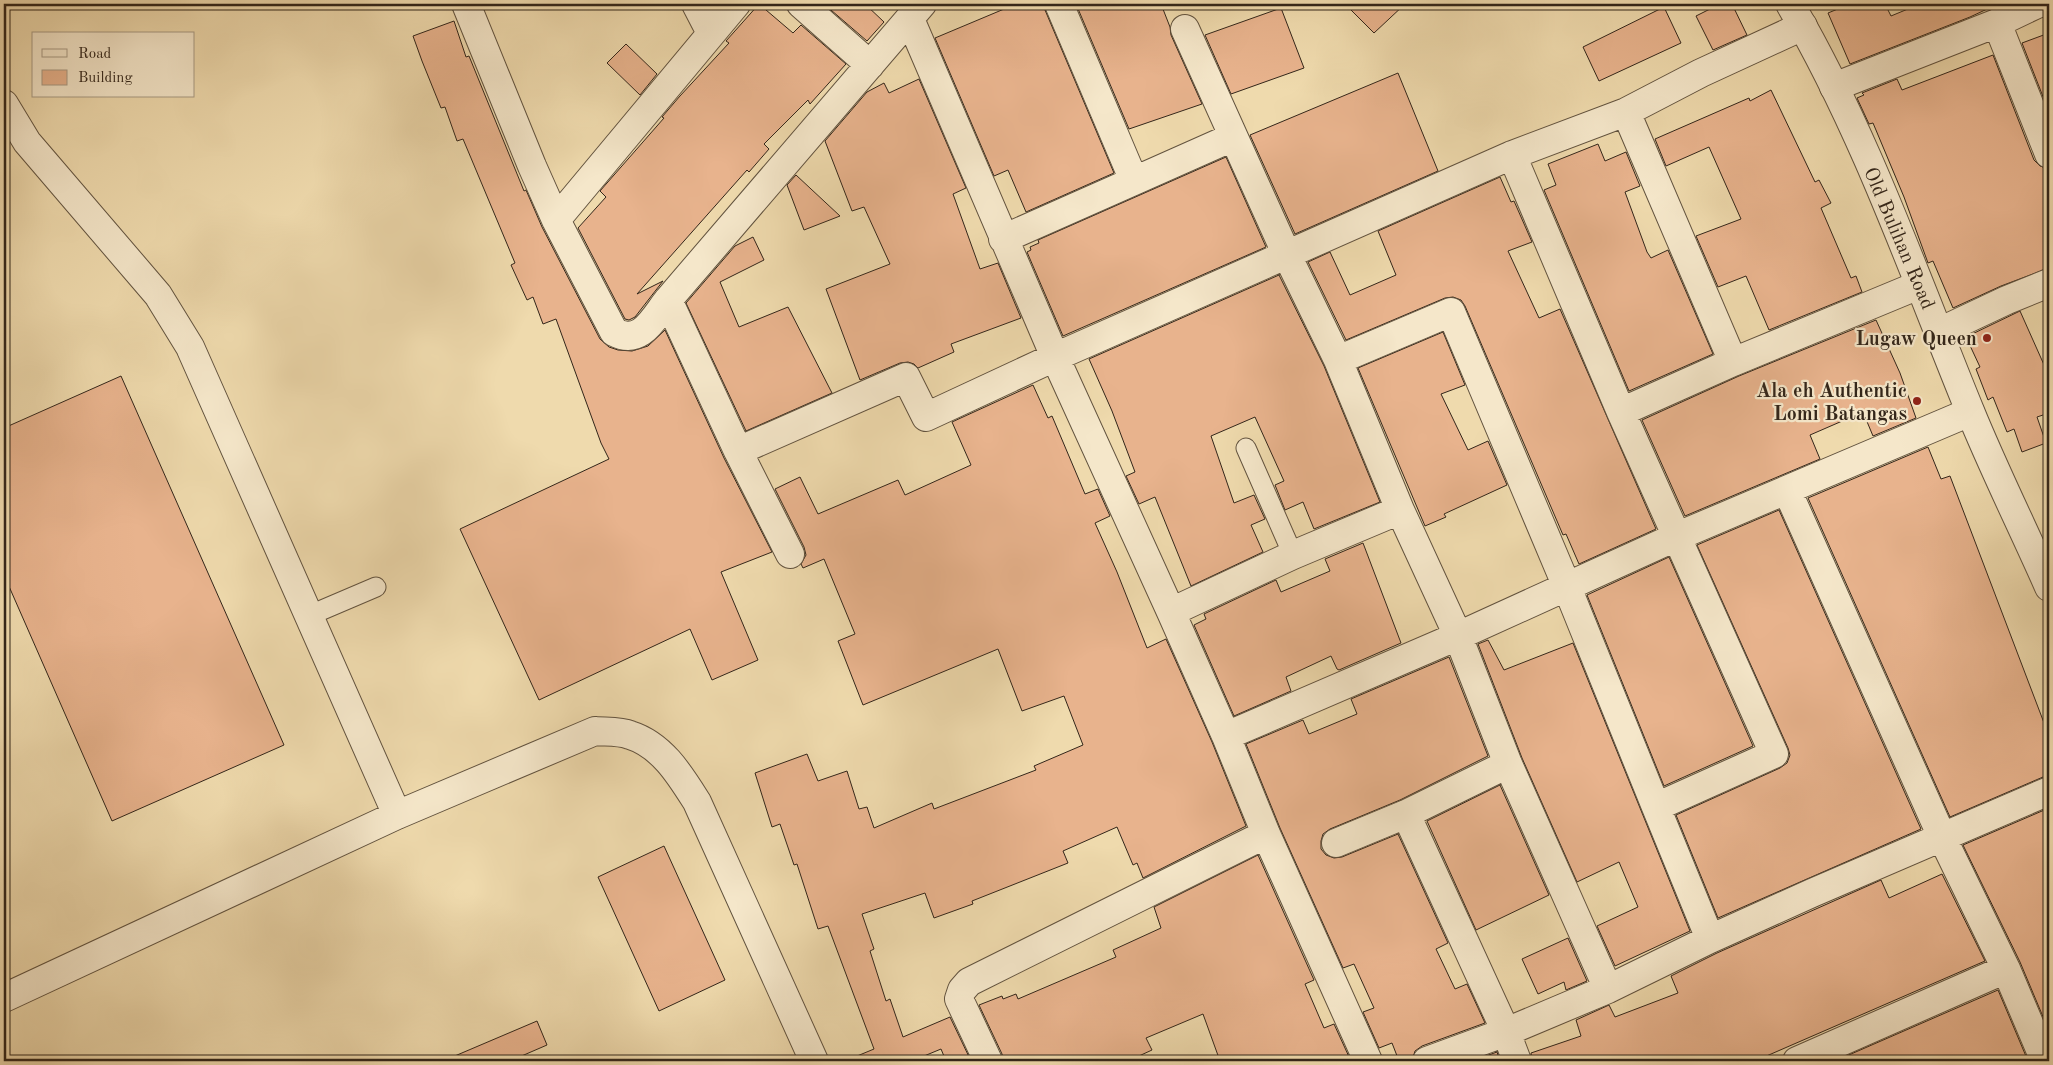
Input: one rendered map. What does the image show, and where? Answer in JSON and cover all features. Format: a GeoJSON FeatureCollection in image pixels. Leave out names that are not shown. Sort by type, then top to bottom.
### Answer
{"type":"FeatureCollection","features":[{"type":"Feature","properties":{"kind":"street"},"geometry":{"type":"LineString","coordinates":[[466,4],[556,220],[614,332],[624,337],[635,335],[644,330],[916,11],[1004,239],[1054,356],[1171,612],[1226,736],[1266,834],[1368,1061]]}},
{"type":"Feature","properties":{"kind":"street"},"geometry":{"type":"LineString","coordinates":[[696,4],[711,34]]}},
{"type":"Feature","properties":{"kind":"street"},"geometry":{"type":"LineString","coordinates":[[556,220],[736,4]]}},
{"type":"Feature","properties":{"kind":"street"},"geometry":{"type":"LineString","coordinates":[[800,4],[870,65]]}},
{"type":"Feature","properties":{"kind":"street"},"geometry":{"type":"LineString","coordinates":[[1059,4],[1134,181]]}},
{"type":"Feature","properties":{"kind":"street"},"geometry":{"type":"LineString","coordinates":[[1834,87],[1997,23],[2038,4]]}},
{"type":"Feature","properties":{"kind":"street"},"geometry":{"type":"LineString","coordinates":[[738,451],[906,378],[926,417],[1054,356],[1286,253],[1512,155],[1626,112],[1701,73],[1796,15]]}},
{"type":"Feature","properties":{"kind":"street","name":"Old Bulihan Road"},"geometry":{"type":"LineString","coordinates":[[1796,15],[1834,87],[1920,285],[1970,412],[2046,571]]}},
{"type":"Feature","properties":{"kind":"street"},"geometry":{"type":"LineString","coordinates":[[1997,23],[2049,154]]}},
{"type":"Feature","properties":{"kind":"street"},"geometry":{"type":"LineString","coordinates":[[1185,29],[1286,253],[1338,360],[1400,510],[1458,636],[1508,764],[1608,989]]}},
{"type":"Feature","properties":{"kind":"street"},"geometry":{"type":"LineString","coordinates":[[4,104],[27,142],[158,295],[190,347],[397,815]]}},
{"type":"Feature","properties":{"kind":"street"},"geometry":{"type":"LineString","coordinates":[[1626,112],[1733,362]]}},
{"type":"Feature","properties":{"kind":"street"},"geometry":{"type":"LineString","coordinates":[[1004,239],[1233,137]]}},
{"type":"Feature","properties":{"kind":"street"},"geometry":{"type":"LineString","coordinates":[[1512,155],[1621,412],[1774,754],[1656,807]]}},
{"type":"Feature","properties":{"kind":"street"},"geometry":{"type":"LineString","coordinates":[[1939,332],[2049,282]]}},
{"type":"Feature","properties":{"kind":"street"},"geometry":{"type":"LineString","coordinates":[[1621,412],[1733,362],[1920,285]]}},
{"type":"Feature","properties":{"kind":"street"},"geometry":{"type":"LineString","coordinates":[[668,300],[738,451],[790,554]]}},
{"type":"Feature","properties":{"kind":"street"},"geometry":{"type":"LineString","coordinates":[[1338,360],[1451,312],[1567,587],[1710,939]]}},
{"type":"Feature","properties":{"kind":"street"},"geometry":{"type":"LineString","coordinates":[[1226,736],[1458,636],[1678,536],[1970,412]]}},
{"type":"Feature","properties":{"kind":"street"},"geometry":{"type":"LineString","coordinates":[[1787,490],[1942,837],[2006,969],[2045,1061]]}},
{"type":"Feature","properties":{"kind":"street"},"geometry":{"type":"LineString","coordinates":[[1171,612],[1293,555],[1400,510]]}},
{"type":"Feature","properties":{"kind":"street"},"geometry":{"type":"LineString","coordinates":[[4,998],[397,815],[595,731],[630,735],[656,749],[675,768],[697,802],[814,1061]]}},
{"type":"Feature","properties":{"kind":"street"},"geometry":{"type":"LineString","coordinates":[[1336,842],[1406,814],[1508,764]]}},
{"type":"Feature","properties":{"kind":"street"},"geometry":{"type":"LineString","coordinates":[[1427,1061],[1506,1032],[1608,989],[1710,939],[2049,792]]}},
{"type":"Feature","properties":{"kind":"street"},"geometry":{"type":"LineString","coordinates":[[1406,814],[1506,1032],[1517,1061]]}},
{"type":"Feature","properties":{"kind":"street"},"geometry":{"type":"LineString","coordinates":[[988,1061],[959,999],[962,990],[969,982],[1266,834]]}},
{"type":"Feature","properties":{"kind":"street"},"geometry":{"type":"LineString","coordinates":[[1798,1061],[2006,969]]}},
{"type":"Feature","properties":{"kind":"lane"},"geometry":{"type":"LineString","coordinates":[[1246,448],[1293,555]]}},
{"type":"Feature","properties":{"kind":"lane"},"geometry":{"type":"LineString","coordinates":[[308,616],[376,587]]}},
{"type":"Feature","properties":{"kind":"building"},"geometry":{"type":"Polygon","coordinates":[[[759,4],[793,33],[801,25],[846,64],[810,104],[808,100],[764,144],[769,149],[749,172],[747,170],[637,294],[663,281],[635,317],[629,320],[625,319],[578,228],[606,197],[600,191],[664,118],[662,117],[680,96],[729,43],[726,41],[759,4]]]}},
{"type":"Feature","properties":{"kind":"building"},"geometry":{"type":"Polygon","coordinates":[[[824,4],[865,4],[884,22],[867,41],[824,4]]]}},
{"type":"Feature","properties":{"kind":"building"},"geometry":{"type":"Polygon","coordinates":[[[1016,4],[1044,4],[1114,173],[1026,212],[1008,170],[994,176],[935,38],[1016,4]]]}},
{"type":"Feature","properties":{"kind":"building"},"geometry":{"type":"Polygon","coordinates":[[[1076,4],[1161,4],[1170,27],[1171,35],[1202,104],[1129,129],[1076,4]]]}},
{"type":"Feature","properties":{"kind":"building"},"geometry":{"type":"Polygon","coordinates":[[[1345,4],[1405,4],[1374,33],[1345,4]]]}},
{"type":"Feature","properties":{"kind":"building"},"geometry":{"type":"Polygon","coordinates":[[[1720,4],[1732,4],[1747,35],[1713,50],[1696,16],[1720,4]]]}},
{"type":"Feature","properties":{"kind":"building"},"geometry":{"type":"Polygon","coordinates":[[[1850,4],[1885,4],[1891,16],[1920,4],[1998,4],[1970,17],[1850,64],[1828,13],[1850,4]]]}},
{"type":"Feature","properties":{"kind":"building"},"geometry":{"type":"Polygon","coordinates":[[[1664,7],[1681,43],[1599,81],[1583,47],[1664,7]]]}},
{"type":"Feature","properties":{"kind":"building"},"geometry":{"type":"Polygon","coordinates":[[[1281,8],[1304,68],[1231,94],[1205,35],[1281,8]]]}},
{"type":"Feature","properties":{"kind":"building"},"geometry":{"type":"Polygon","coordinates":[[[454,21],[466,57],[469,56],[524,191],[526,190],[542,227],[600,339],[609,347],[632,351],[648,346],[665,330],[724,458],[772,552],[721,572],[758,660],[712,680],[690,629],[539,700],[460,529],[609,459],[601,443],[556,319],[543,324],[533,297],[527,300],[511,265],[515,263],[463,139],[457,141],[445,107],[441,108],[413,36],[454,21]]]}},
{"type":"Feature","properties":{"kind":"building"},"geometry":{"type":"Polygon","coordinates":[[[2049,33],[2049,112],[2022,43],[2049,33]]]}},
{"type":"Feature","properties":{"kind":"building"},"geometry":{"type":"Polygon","coordinates":[[[626,44],[657,74],[640,95],[607,63],[626,44]]]}},
{"type":"Feature","properties":{"kind":"building"},"geometry":{"type":"Polygon","coordinates":[[[1993,55],[2034,160],[2040,166],[2049,169],[2049,268],[2001,286],[1953,308],[1933,261],[1928,263],[1904,197],[1873,123],[1869,124],[1857,98],[1864,95],[1862,93],[1897,79],[1902,90],[1993,55]]]}},
{"type":"Feature","properties":{"kind":"building"},"geometry":{"type":"Polygon","coordinates":[[[1398,73],[1438,171],[1295,234],[1250,135],[1398,73]]]}},
{"type":"Feature","properties":{"kind":"building"},"geometry":{"type":"Polygon","coordinates":[[[919,79],[966,188],[953,194],[980,269],[998,263],[1021,318],[951,344],[954,352],[918,368],[908,362],[900,363],[860,380],[826,289],[890,264],[864,207],[852,211],[825,141],[867,92],[884,83],[889,93],[919,79]]]}},
{"type":"Feature","properties":{"kind":"building"},"geometry":{"type":"Polygon","coordinates":[[[1771,90],[1815,182],[1819,180],[1831,203],[1821,208],[1851,278],[1856,276],[1862,292],[1769,330],[1746,276],[1718,287],[1696,236],[1741,219],[1709,147],[1666,166],[1655,139],[1749,98],[1750,101],[1771,90]]]}},
{"type":"Feature","properties":{"kind":"building"},"geometry":{"type":"Polygon","coordinates":[[[1598,144],[1605,161],[1626,152],[1640,186],[1625,192],[1647,252],[1651,258],[1668,250],[1713,354],[1629,391],[1544,190],[1556,185],[1548,164],[1598,144]]]}},
{"type":"Feature","properties":{"kind":"building"},"geometry":{"type":"Polygon","coordinates":[[[1226,157],[1266,247],[1063,336],[1027,252],[1031,250],[1030,247],[1039,243],[1038,240],[1226,157]]]}},
{"type":"Feature","properties":{"kind":"building"},"geometry":{"type":"Polygon","coordinates":[[[796,175],[840,216],[804,230],[787,185],[796,175]]]}},
{"type":"Feature","properties":{"kind":"building"},"geometry":{"type":"Polygon","coordinates":[[[1500,177],[1511,202],[1514,201],[1532,242],[1508,251],[1539,318],[1560,309],[1656,529],[1579,564],[1566,534],[1563,535],[1461,300],[1453,297],[1445,298],[1346,340],[1308,262],[1330,252],[1350,295],[1396,275],[1378,231],[1500,177]]]}},
{"type":"Feature","properties":{"kind":"building"},"geometry":{"type":"Polygon","coordinates":[[[753,237],[764,260],[720,282],[739,327],[788,307],[832,393],[746,431],[686,303],[735,246],[753,237]]]}},
{"type":"Feature","properties":{"kind":"building"},"geometry":{"type":"Polygon","coordinates":[[[1279,275],[1324,366],[1380,502],[1314,529],[1303,502],[1285,510],[1275,485],[1284,481],[1255,417],[1211,436],[1234,503],[1254,495],[1265,519],[1251,525],[1263,552],[1191,586],[1155,497],[1139,504],[1126,476],[1135,472],[1112,411],[1089,359],[1279,275]]]}},
{"type":"Feature","properties":{"kind":"building"},"geometry":{"type":"Polygon","coordinates":[[[2020,311],[2049,376],[2049,413],[2037,417],[2046,443],[2022,452],[2014,429],[2007,432],[1993,397],[1988,400],[1976,369],[1980,367],[1966,337],[2020,311]]]}},
{"type":"Feature","properties":{"kind":"building"},"geometry":{"type":"Polygon","coordinates":[[[1876,320],[1900,373],[1916,418],[1873,436],[1863,412],[1810,435],[1820,459],[1685,516],[1642,420],[1739,376],[1876,320]]]}},
{"type":"Feature","properties":{"kind":"building"},"geometry":{"type":"Polygon","coordinates":[[[1443,332],[1465,385],[1441,394],[1468,450],[1488,441],[1507,485],[1444,514],[1446,517],[1425,526],[1358,368],[1443,332]]]}},
{"type":"Feature","properties":{"kind":"building"},"geometry":{"type":"Polygon","coordinates":[[[121,376],[284,745],[112,821],[4,575],[4,428],[121,376]]]}},
{"type":"Feature","properties":{"kind":"building"},"geometry":{"type":"Polygon","coordinates":[[[1033,385],[1048,418],[1052,416],[1085,494],[1098,489],[1110,516],[1095,523],[1147,648],[1166,639],[1212,742],[1246,826],[1143,878],[1137,863],[1133,865],[1117,827],[1063,851],[1068,863],[972,901],[973,904],[934,918],[925,893],[862,914],[874,949],[870,951],[886,1001],[890,999],[903,1037],[950,1017],[971,1061],[946,1061],[941,1049],[912,1061],[845,1061],[874,1049],[828,926],[818,929],[797,864],[794,865],[780,824],[772,827],[755,773],[807,754],[818,781],[847,771],[859,809],[867,807],[874,828],[932,803],[934,809],[1036,770],[1034,766],[1083,745],[1064,696],[1022,711],[998,649],[863,705],[838,641],[855,634],[824,559],[803,568],[801,564],[806,555],[804,547],[775,489],[800,477],[818,514],[898,480],[905,495],[971,465],[952,422],[1033,385]]]}},
{"type":"Feature","properties":{"kind":"building"},"geometry":{"type":"Polygon","coordinates":[[[1928,447],[1941,479],[1950,476],[2049,736],[2049,776],[1950,817],[1808,498],[1928,447]]]}},
{"type":"Feature","properties":{"kind":"building"},"geometry":{"type":"Polygon","coordinates":[[[1779,510],[1921,829],[1718,918],[1676,815],[1780,768],[1787,763],[1790,755],[1697,545],[1779,510]]]}},
{"type":"Feature","properties":{"kind":"building"},"geometry":{"type":"Polygon","coordinates":[[[1363,543],[1401,643],[1339,670],[1331,656],[1286,677],[1291,691],[1234,716],[1194,625],[1206,619],[1204,614],[1276,580],[1281,592],[1330,571],[1325,559],[1363,543]]]}},
{"type":"Feature","properties":{"kind":"building"},"geometry":{"type":"Polygon","coordinates":[[[1669,557],[1753,746],[1664,786],[1587,595],[1669,557]]]}},
{"type":"Feature","properties":{"kind":"building"},"geometry":{"type":"Polygon","coordinates":[[[1488,640],[1504,670],[1573,643],[1690,931],[1615,966],[1597,926],[1638,907],[1619,862],[1577,882],[1522,758],[1478,644],[1488,640]]]}},
{"type":"Feature","properties":{"kind":"building"},"geometry":{"type":"Polygon","coordinates":[[[1449,657],[1488,756],[1400,800],[1330,829],[1323,834],[1321,841],[1321,849],[1326,855],[1334,858],[1342,857],[1398,834],[1448,943],[1436,949],[1455,989],[1467,984],[1485,1023],[1422,1046],[1415,1051],[1412,1061],[1399,1061],[1392,1043],[1379,1048],[1363,1012],[1374,1008],[1354,964],[1343,968],[1280,828],[1246,744],[1303,720],[1309,734],[1357,714],[1351,699],[1449,657]]]}},
{"type":"Feature","properties":{"kind":"building"},"geometry":{"type":"Polygon","coordinates":[[[1500,785],[1549,895],[1476,930],[1427,821],[1500,785]]]}},
{"type":"Feature","properties":{"kind":"building"},"geometry":{"type":"Polygon","coordinates":[[[2049,808],[2049,1031],[2020,962],[1963,845],[2049,808]]]}},
{"type":"Feature","properties":{"kind":"building"},"geometry":{"type":"Polygon","coordinates":[[[664,846],[725,980],[659,1011],[598,877],[664,846]]]}},
{"type":"Feature","properties":{"kind":"building"},"geometry":{"type":"Polygon","coordinates":[[[1258,855],[1314,980],[1305,984],[1324,1028],[1334,1024],[1350,1059],[1345,1061],[1220,1061],[1203,1014],[1146,1038],[1152,1050],[1128,1061],[1003,1061],[1002,1054],[979,1005],[1002,996],[1003,999],[1016,994],[1018,999],[1116,957],[1113,950],[1161,928],[1154,907],[1258,855]]]}},
{"type":"Feature","properties":{"kind":"building"},"geometry":{"type":"Polygon","coordinates":[[[1942,874],[1985,961],[1755,1061],[1532,1061],[1531,1053],[1581,1036],[1576,1020],[1609,1005],[1615,1017],[1678,993],[1671,976],[1717,953],[1881,880],[1889,898],[1942,874]]]}},
{"type":"Feature","properties":{"kind":"building"},"geometry":{"type":"Polygon","coordinates":[[[1568,938],[1587,981],[1566,990],[1564,982],[1538,994],[1522,959],[1568,938]]]}},
{"type":"Feature","properties":{"kind":"building"},"geometry":{"type":"Polygon","coordinates":[[[1998,990],[2028,1061],[1835,1061],[1998,990]]]}},
{"type":"Feature","properties":{"kind":"building"},"geometry":{"type":"Polygon","coordinates":[[[537,1021],[547,1045],[510,1061],[443,1061],[537,1021]]]}},
{"type":"Feature","properties":{"kind":"building"},"geometry":{"type":"Polygon","coordinates":[[[1497,1052],[1500,1061],[1472,1061],[1497,1052]]]}},
{"type":"Feature","properties":{"kind":"place","name":"Lugaw Queen"},"geometry":{"type":"Point","coordinates":[1987,338]}},
{"type":"Feature","properties":{"kind":"place","name":"Ala eh Authentic Lomi Batangas"},"geometry":{"type":"Point","coordinates":[1917,401]}}]}
